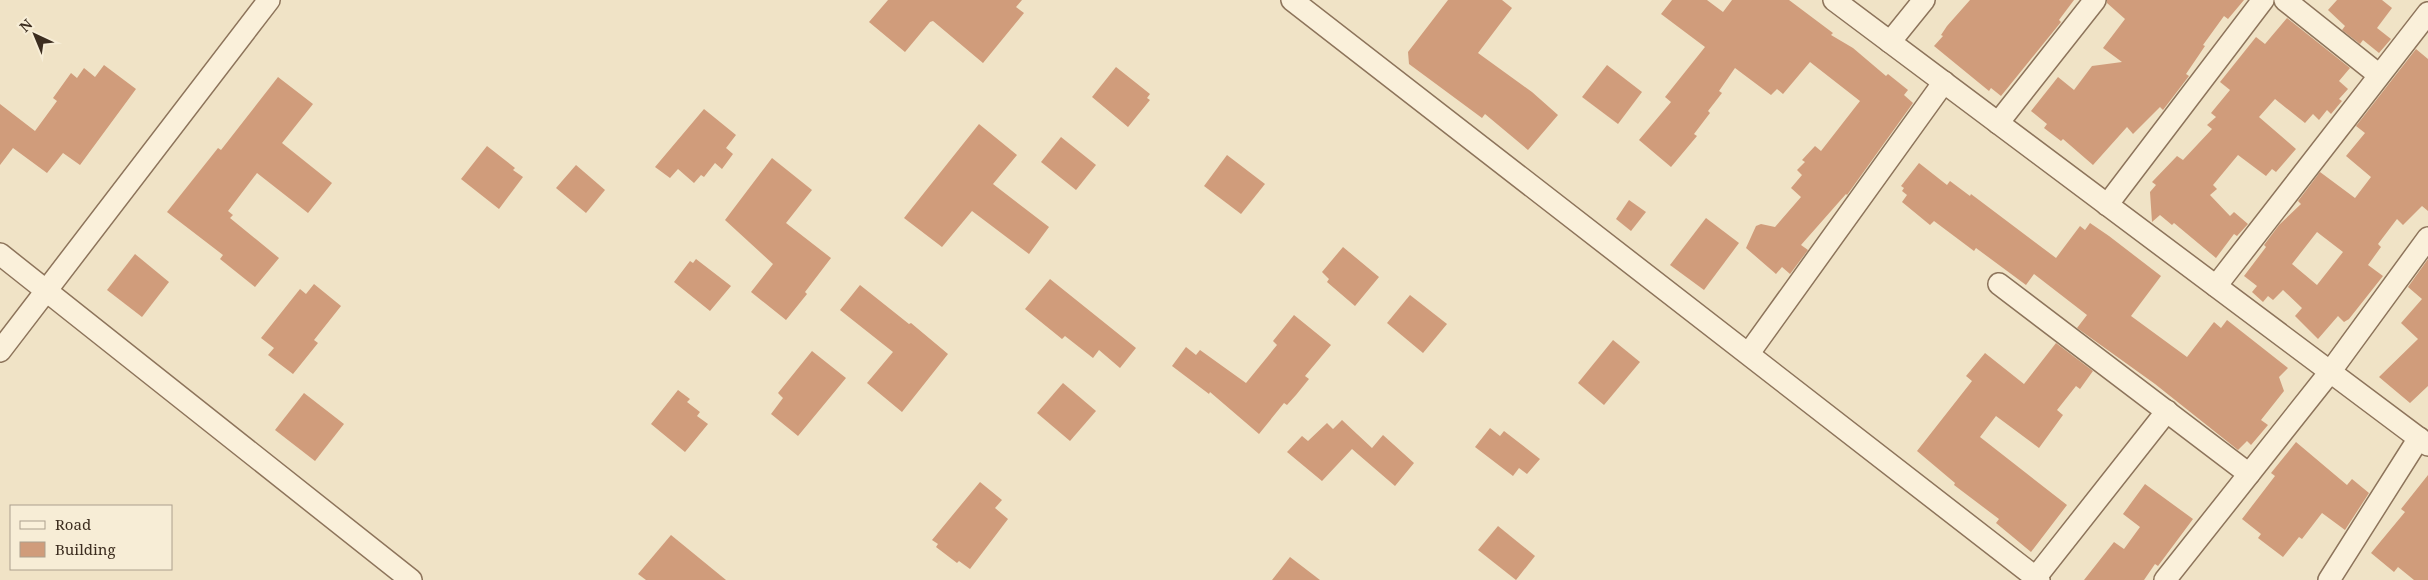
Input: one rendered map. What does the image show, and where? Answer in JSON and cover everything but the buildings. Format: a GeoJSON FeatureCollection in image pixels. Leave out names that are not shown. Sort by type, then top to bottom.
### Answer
{"type":"FeatureCollection","features":[{"type":"Feature","properties":{"kind":"street"},"geometry":{"type":"LineString","coordinates":[[0,351],[269,0]]}},
{"type":"Feature","properties":{"kind":"street"},"geometry":{"type":"LineString","coordinates":[[1292,0],[1749,353],[1868,449],[2038,579],[2167,411]]}},
{"type":"Feature","properties":{"kind":"street"},"geometry":{"type":"LineString","coordinates":[[1834,0],[2423,441],[2329,580]]}},
{"type":"Feature","properties":{"kind":"street"},"geometry":{"type":"LineString","coordinates":[[1890,42],[1924,0]]}},
{"type":"Feature","properties":{"kind":"street"},"geometry":{"type":"LineString","coordinates":[[1998,123],[2095,0]]}},
{"type":"Feature","properties":{"kind":"street"},"geometry":{"type":"LineString","coordinates":[[2107,204],[2263,0]]}},
{"type":"Feature","properties":{"kind":"street"},"geometry":{"type":"LineString","coordinates":[[2285,0],[2379,75]]}},
{"type":"Feature","properties":{"kind":"street"},"geometry":{"type":"LineString","coordinates":[[2216,286],[2428,12]]}},
{"type":"Feature","properties":{"kind":"street"},"geometry":{"type":"LineString","coordinates":[[1749,353],[1944,82]]}},
{"type":"Feature","properties":{"kind":"street"},"geometry":{"type":"LineString","coordinates":[[2165,580],[2330,372],[2428,238]]}},
{"type":"Feature","properties":{"kind":"street"},"geometry":{"type":"LineString","coordinates":[[0,254],[411,580]]}},
{"type":"Feature","properties":{"kind":"street"},"geometry":{"type":"LineString","coordinates":[[1999,284],[2249,474]]}}]}
